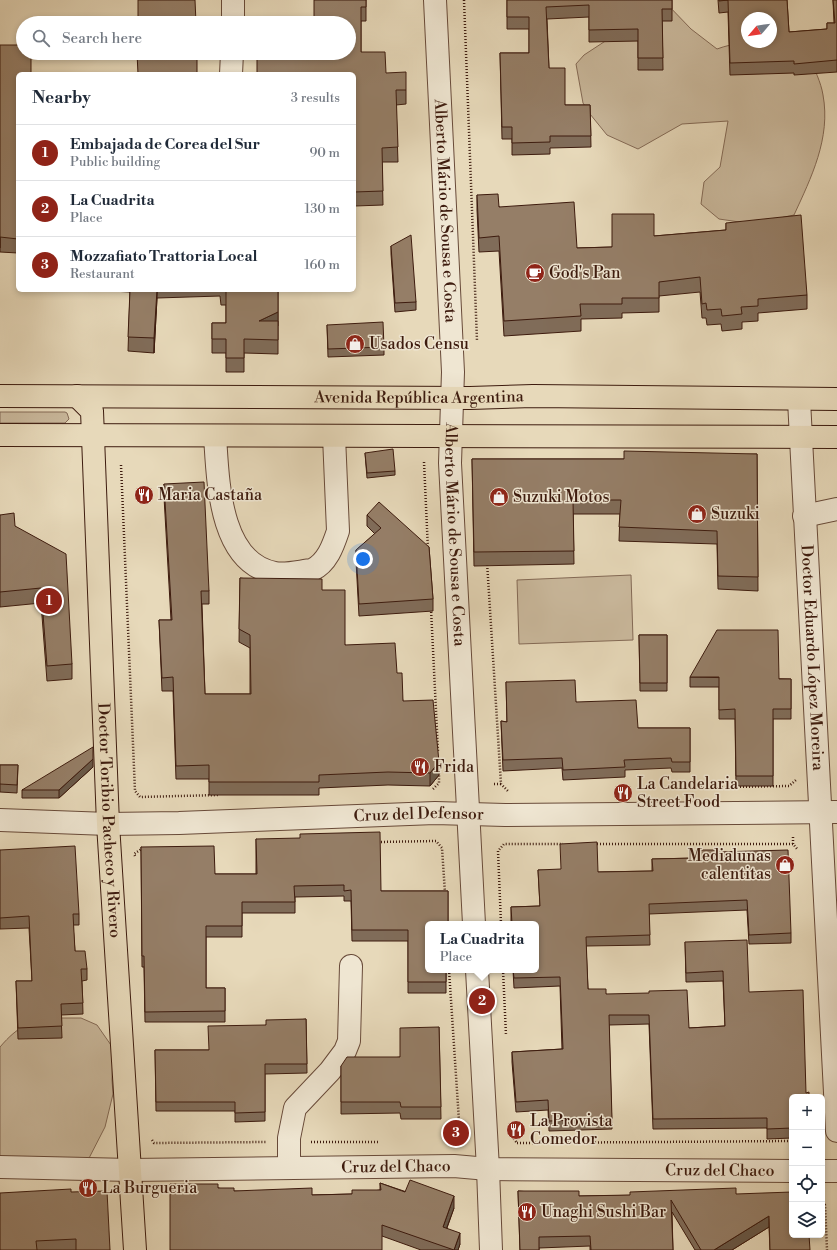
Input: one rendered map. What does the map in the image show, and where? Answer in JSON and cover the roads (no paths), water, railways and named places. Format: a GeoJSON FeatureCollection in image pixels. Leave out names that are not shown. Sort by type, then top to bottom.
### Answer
{"type":"FeatureCollection","features":[{"type":"Feature","properties":{"kind":"main road","name":"Avenida República Argentina"},"geometry":{"type":"LineString","coordinates":[[85,403],[158,410],[184,395],[453,397],[533,396],[837,400]]}},
{"type":"Feature","properties":{"kind":"main road"},"geometry":{"type":"LineString","coordinates":[[0,396],[85,403]]}},
{"type":"Feature","properties":{"kind":"main road","name":"Doctor Toribio Pacheco y Rivero"},"geometry":{"type":"LineString","coordinates":[[85,403],[92,435],[108,824],[136,1250]]}},
{"type":"Feature","properties":{"kind":"main road"},"geometry":{"type":"LineString","coordinates":[[0,435],[837,437]]}},
{"type":"Feature","properties":{"kind":"street"},"geometry":{"type":"LineString","coordinates":[[233,0],[233,16]]}},
{"type":"Feature","properties":{"kind":"street","name":"Alberto Mário de Sousa e Costa"},"geometry":{"type":"LineString","coordinates":[[435,0],[453,397],[450,463],[474,921]]}},
{"type":"Feature","properties":{"kind":"street"},"geometry":{"type":"LineString","coordinates":[[232,60],[232,72]]}},
{"type":"Feature","properties":{"kind":"street","name":"Doctor Eduardo López Moreira"},"geometry":{"type":"LineString","coordinates":[[798,400],[804,516],[829,813],[837,1131]]}},
{"type":"Feature","properties":{"kind":"street"},"geometry":{"type":"LineString","coordinates":[[215,436],[219,494],[226,522],[232,538],[253,564],[276,574],[312,570],[316,568],[327,555],[333,544],[338,531],[334,436]]}},
{"type":"Feature","properties":{"kind":"street"},"geometry":{"type":"LineString","coordinates":[[804,516],[837,509]]}},
{"type":"Feature","properties":{"kind":"street","name":"Cruz del Defensor"},"geometry":{"type":"LineString","coordinates":[[0,820],[108,824],[179,823],[435,813],[829,813]]}},
{"type":"Feature","properties":{"kind":"street"},"geometry":{"type":"LineString","coordinates":[[289,1168],[289,1138],[295,1108],[330,1071],[345,1051],[349,1041],[351,966]]}},
{"type":"Feature","properties":{"kind":"street"},"geometry":{"type":"LineString","coordinates":[[477,973],[491,1250]]}},
{"type":"Feature","properties":{"kind":"street","name":"Cruz del Chaco"},"geometry":{"type":"LineString","coordinates":[[0,1167],[130,1170],[454,1166],[488,1169],[789,1171]]}},
{"type":"Feature","properties":{"kind":"street"},"geometry":{"type":"LineString","coordinates":[[825,1171],[837,1171]]}},
{"type":"Feature","properties":{"kind":"place","name":"God's Pan"},"geometry":{"type":"Point","coordinates":[535,273]}},
{"type":"Feature","properties":{"kind":"place","name":"Usados Censu"},"geometry":{"type":"Point","coordinates":[355,344]}},
{"type":"Feature","properties":{"kind":"place","name":"Maria Castaña"},"geometry":{"type":"Point","coordinates":[144,495]}},
{"type":"Feature","properties":{"kind":"place","name":"Suzuki Motos"},"geometry":{"type":"Point","coordinates":[499,497]}},
{"type":"Feature","properties":{"kind":"place","name":"Suzuki"},"geometry":{"type":"Point","coordinates":[697,514]}},
{"type":"Feature","properties":{"kind":"place","name":"Embajada de Corea del Sur"},"geometry":{"type":"Point","coordinates":[49,601]}},
{"type":"Feature","properties":{"kind":"place","name":"Frida"},"geometry":{"type":"Point","coordinates":[420,767]}},
{"type":"Feature","properties":{"kind":"place","name":"La Candelaria Street Food"},"geometry":{"type":"Point","coordinates":[623,793]}},
{"type":"Feature","properties":{"kind":"place","name":"Medialunas calentitas"},"geometry":{"type":"Point","coordinates":[785,865]}},
{"type":"Feature","properties":{"kind":"place","name":"La Cuadrita"},"geometry":{"type":"Point","coordinates":[482,1001]}},
{"type":"Feature","properties":{"kind":"place","name":"La Provista Comedor"},"geometry":{"type":"Point","coordinates":[516,1130]}},
{"type":"Feature","properties":{"kind":"place","name":"Mozzafiato Trattoria Local"},"geometry":{"type":"Point","coordinates":[456,1133]}},
{"type":"Feature","properties":{"kind":"place","name":"La Burgueria"},"geometry":{"type":"Point","coordinates":[88,1188]}},
{"type":"Feature","properties":{"kind":"place","name":"Unaghi Sushi Bar"},"geometry":{"type":"Point","coordinates":[527,1212]}}]}
